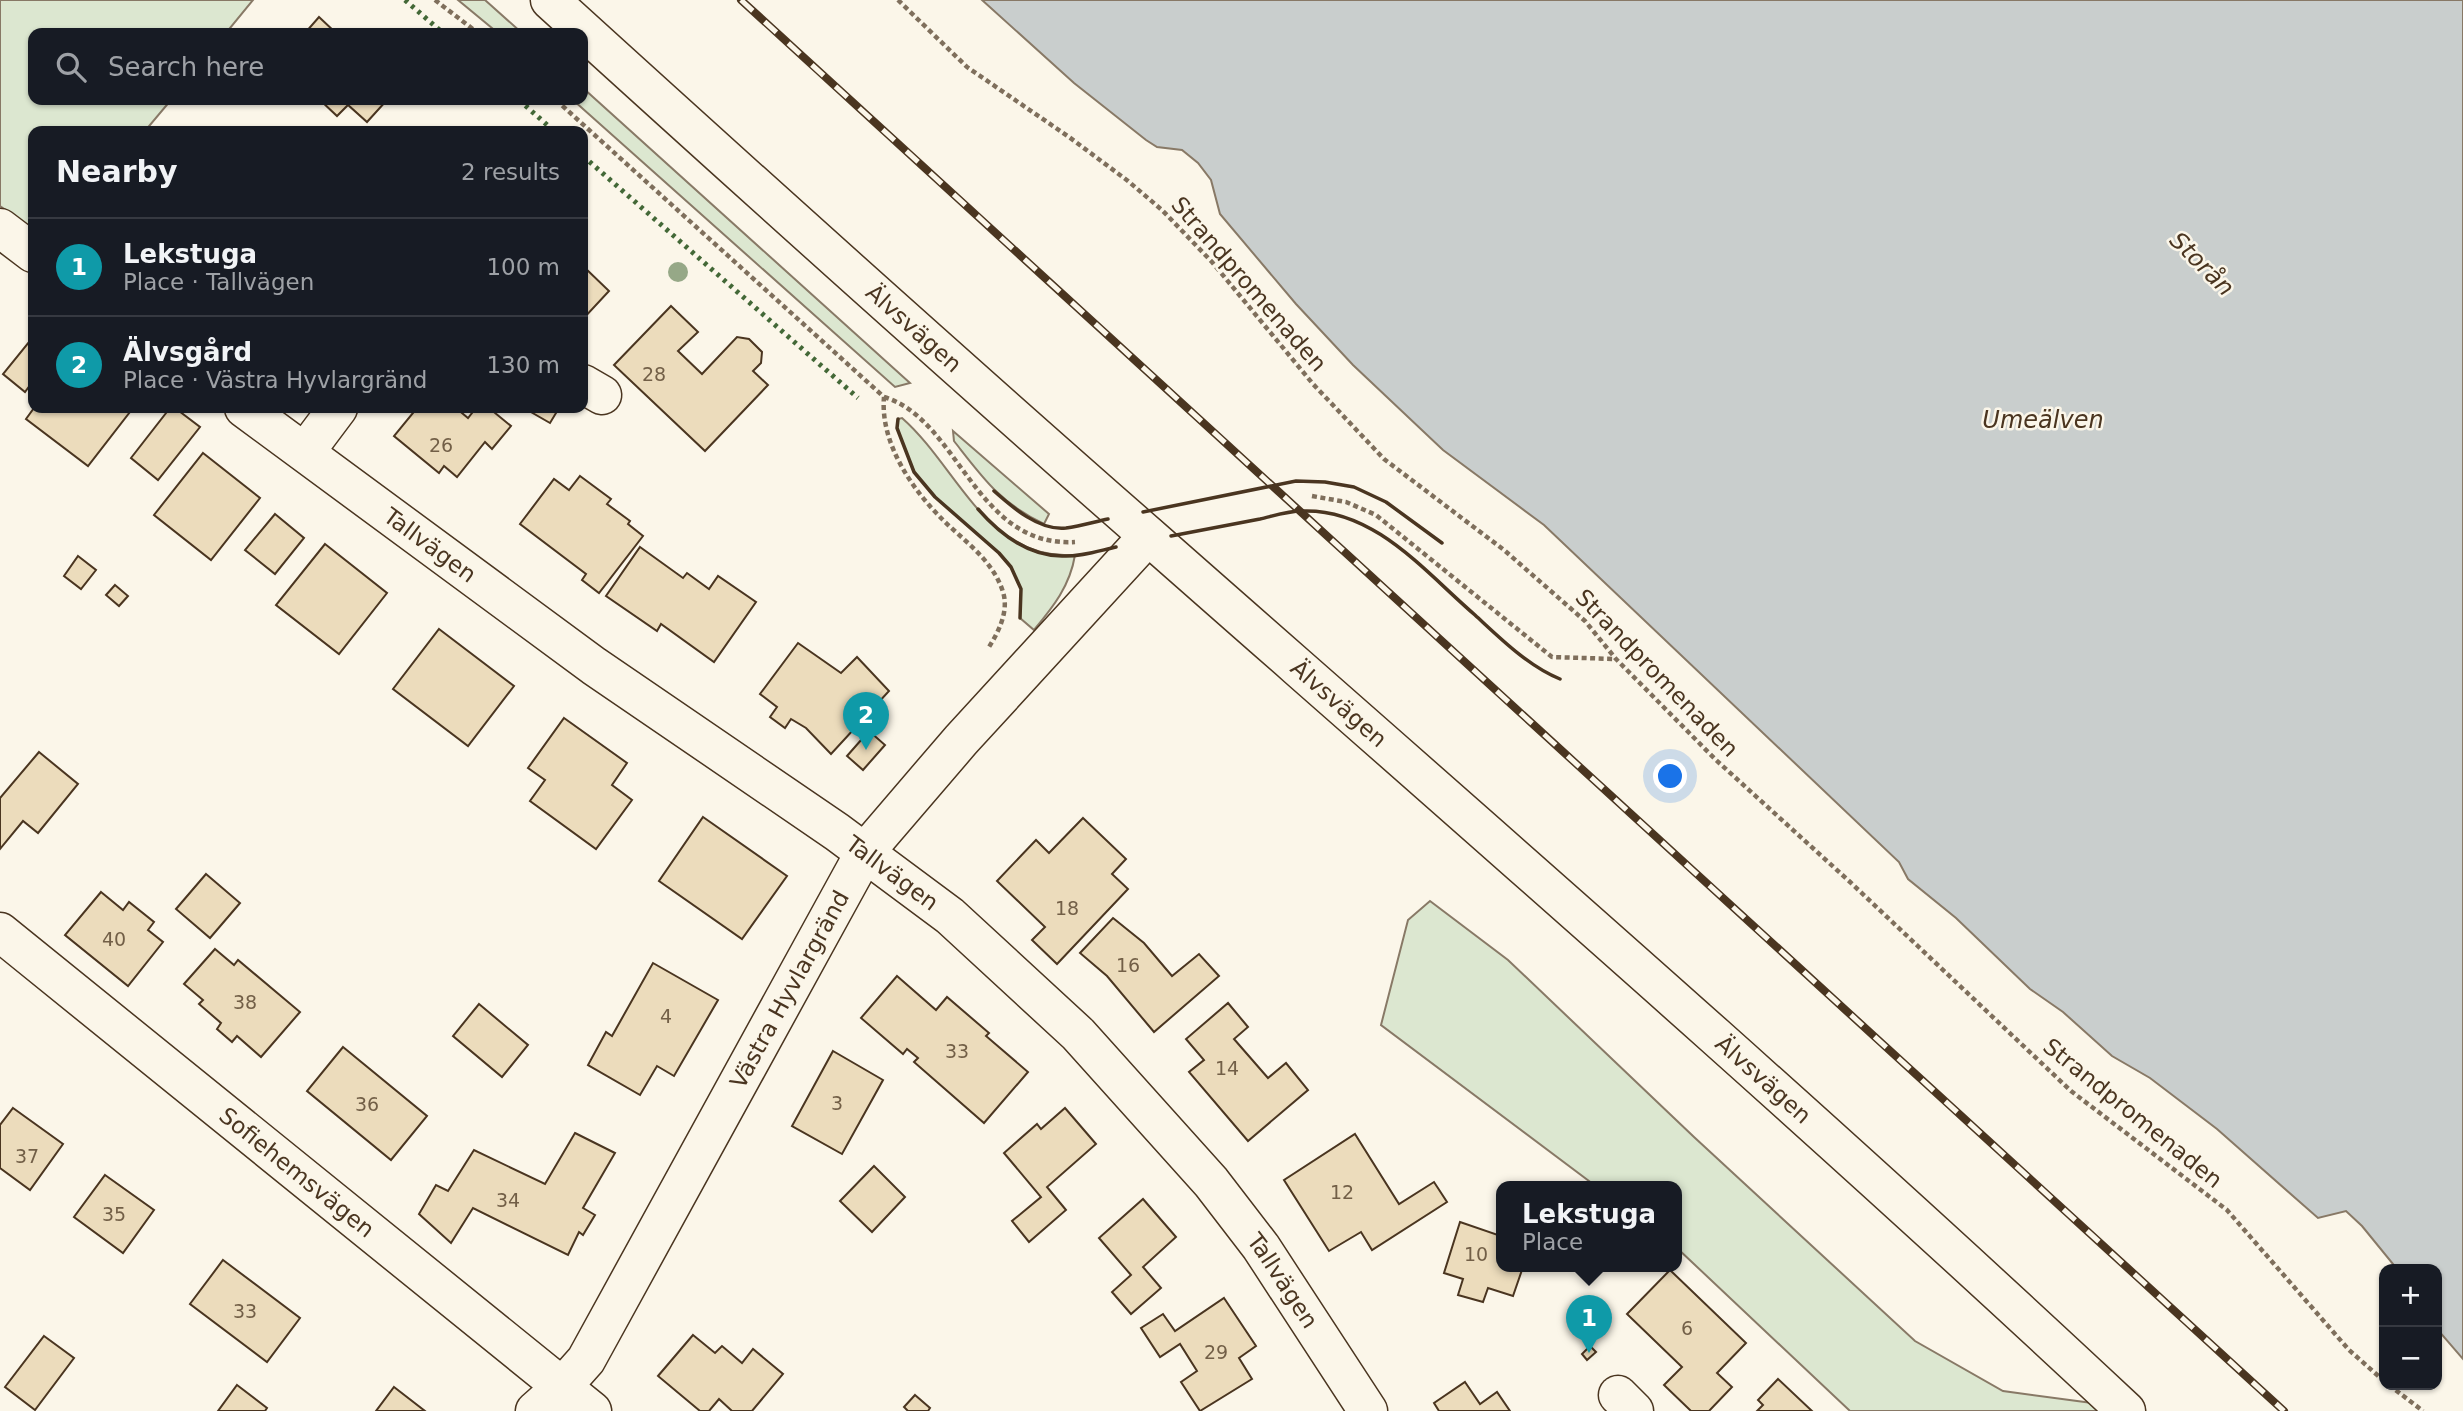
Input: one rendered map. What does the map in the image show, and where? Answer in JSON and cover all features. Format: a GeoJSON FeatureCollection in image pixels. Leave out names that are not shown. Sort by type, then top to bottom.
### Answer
{"type":"FeatureCollection","features":[{"type":"Feature","properties":{"kind":"street","name":"Älvsvägen"},"geometry":{"type":"LineString","coordinates":[[550,0],[581,28]]}},
{"type":"Feature","properties":{"kind":"street","name":"Älvsvägen"},"geometry":{"type":"LineString","coordinates":[[588,35],[723,158],[1762,1079],[2126,1411]]}},
{"type":"Feature","properties":{"kind":"street"},"geometry":{"type":"LineString","coordinates":[[0,228],[28,249]]}},
{"type":"Feature","properties":{"kind":"street","name":"Tallvägen"},"geometry":{"type":"LineString","coordinates":[[251,413],[594,666],[865,852],[950,916],[1078,1034],[1211,1182],[1261,1247],[1368,1411]]}},
{"type":"Feature","properties":{"kind":"street"},"geometry":{"type":"LineString","coordinates":[[305,453],[334,413]]}},
{"type":"Feature","properties":{"kind":"street","name":"Västra Hyvlargränd"},"geometry":{"type":"LineString","coordinates":[[548,1399],[586,1360],[865,852],[961,740],[1148,536]]}},
{"type":"Feature","properties":{"kind":"street","name":"Sofiehemsvägen"},"geometry":{"type":"LineString","coordinates":[[0,932],[548,1399],[592,1411]]}},
{"type":"Feature","properties":{"kind":"path"},"geometry":{"type":"LineString","coordinates":[[435,0],[471,28]]}},
{"type":"Feature","properties":{"kind":"path","name":"Strandpromenaden"},"geometry":{"type":"LineString","coordinates":[[898,0],[967,67],[1119,174],[1170,218],[1212,262],[1313,384],[1384,460],[1504,550],[1585,621],[1616,659],[1716,761],[1849,881],[2071,1091],[2227,1210],[2349,1350],[2379,1377]]}},
{"type":"Feature","properties":{"kind":"path"},"geometry":{"type":"LineString","coordinates":[[562,105],[585,126]]}},
{"type":"Feature","properties":{"kind":"path"},"geometry":{"type":"LineString","coordinates":[[588,129],[884,397],[898,401],[918,416],[980,494],[1006,520],[1058,543],[1074,542]]}},
{"type":"Feature","properties":{"kind":"path"},"geometry":{"type":"LineString","coordinates":[[884,397],[883,413],[902,469],[942,518],[992,568],[1004,594],[1002,626],[988,648]]}},
{"type":"Feature","properties":{"kind":"path"},"geometry":{"type":"LineString","coordinates":[[1312,496],[1346,502],[1376,515],[1552,657],[1616,659]]}},
{"type":"Feature","properties":{"kind":"path"},"geometry":{"type":"LineString","coordinates":[[2396,1390],[2423,1411]]}},
{"type":"Feature","properties":{"kind":"green space"},"geometry":{"type":"Polygon","coordinates":[[[0,0],[253,0],[230,28],[28,28],[28,105],[167,105],[149,126],[28,126],[28,226],[0,206],[0,0]]]}},
{"type":"Feature","properties":{"kind":"green space"},"geometry":{"type":"Polygon","coordinates":[[[458,0],[485,0],[516,28],[492,28],[458,0]]]}},
{"type":"Feature","properties":{"kind":"green space"},"geometry":{"type":"Polygon","coordinates":[[[588,93],[910,383],[895,387],[579,105],[588,105],[588,93]]]}},
{"type":"Feature","properties":{"kind":"green space"},"geometry":{"type":"Polygon","coordinates":[[[902,418],[996,527],[1018,543],[1044,553],[1075,555],[1065,586],[1034,630],[1020,618],[1021,589],[1011,567],[999,553],[935,497],[914,472],[897,428],[898,419],[902,418]]]}},
{"type":"Feature","properties":{"kind":"green space"},"geometry":{"type":"Polygon","coordinates":[[[953,431],[1049,514],[1044,524],[1015,507],[993,489],[954,441],[953,431]]]}},
{"type":"Feature","properties":{"kind":"green space"},"geometry":{"type":"Polygon","coordinates":[[[1430,901],[1508,960],[1694,1137],[1915,1341],[2003,1391],[2122,1407],[2126,1411],[1850,1411],[1682,1253],[1682,1181],[1589,1181],[1381,1025],[1408,920],[1430,901]]]}},
{"type":"Feature","properties":{"kind":"water","name":"Umeälven"},"geometry":{"type":"Polygon","coordinates":[[[982,0],[2463,0],[2463,1359],[2442,1335],[2442,1264],[2393,1264],[2346,1211],[2318,1218],[2217,1129],[2150,1078],[2112,1056],[2063,1012],[2030,989],[1956,918],[1908,879],[1899,862],[1544,525],[1443,450],[1353,365],[1296,304],[1220,214],[1211,180],[1198,163],[1182,150],[1157,147],[1146,140],[1074,83],[982,0]]]}},
{"type":"Feature","properties":{"kind":"building"},"geometry":{"type":"Polygon","coordinates":[[[319,17],[331,28],[309,28],[319,17]]]}},
{"type":"Feature","properties":{"kind":"building"},"geometry":{"type":"Polygon","coordinates":[[[325,105],[348,105],[337,116],[325,105]]]}},
{"type":"Feature","properties":{"kind":"building"},"geometry":{"type":"Polygon","coordinates":[[[348,105],[382,105],[367,122],[348,105]]]}},
{"type":"Feature","properties":{"kind":"building"},"geometry":{"type":"Polygon","coordinates":[[[588,271],[609,291],[588,314],[588,271]]]}},
{"type":"Feature","properties":{"kind":"building"},"geometry":{"type":"Polygon","coordinates":[[[671,306],[698,332],[678,351],[702,374],[737,337],[749,339],[762,352],[761,363],[753,371],[768,385],[705,451],[614,365],[671,306]]]}},
{"type":"Feature","properties":{"kind":"building"},"geometry":{"type":"Polygon","coordinates":[[[28,343],[28,388],[25,392],[3,374],[28,343]]]}},
{"type":"Feature","properties":{"kind":"building"},"geometry":{"type":"Polygon","coordinates":[[[30,413],[129,413],[88,466],[26,419],[30,413]]]}},
{"type":"Feature","properties":{"kind":"building"},"geometry":{"type":"Polygon","coordinates":[[[166,413],[182,413],[200,427],[158,480],[131,458],[166,413]]]}},
{"type":"Feature","properties":{"kind":"building"},"geometry":{"type":"Polygon","coordinates":[[[413,413],[462,413],[468,418],[472,413],[495,413],[511,426],[492,449],[485,442],[457,477],[444,466],[439,473],[394,436],[413,413]]]}},
{"type":"Feature","properties":{"kind":"building"},"geometry":{"type":"Polygon","coordinates":[[[533,413],[556,413],[550,423],[533,413]]]}},
{"type":"Feature","properties":{"kind":"building"},"geometry":{"type":"Polygon","coordinates":[[[203,453],[260,498],[211,560],[154,515],[203,453]]]}},
{"type":"Feature","properties":{"kind":"building"},"geometry":{"type":"Polygon","coordinates":[[[580,476],[611,499],[607,504],[630,521],[628,524],[643,536],[599,593],[582,580],[586,574],[520,524],[554,479],[569,490],[580,476]]]}},
{"type":"Feature","properties":{"kind":"building"},"geometry":{"type":"Polygon","coordinates":[[[275,514],[304,538],[275,574],[245,550],[275,514]]]}},
{"type":"Feature","properties":{"kind":"building"},"geometry":{"type":"Polygon","coordinates":[[[325,544],[387,593],[339,654],[276,605],[325,544]]]}},
{"type":"Feature","properties":{"kind":"building"},"geometry":{"type":"Polygon","coordinates":[[[640,547],[683,578],[687,573],[709,589],[718,576],[756,602],[714,662],[661,624],[657,631],[606,596],[640,547]]]}},
{"type":"Feature","properties":{"kind":"building"},"geometry":{"type":"Polygon","coordinates":[[[78,556],[96,570],[81,589],[64,576],[78,556]]]}},
{"type":"Feature","properties":{"kind":"building"},"geometry":{"type":"Polygon","coordinates":[[[115,585],[128,596],[119,606],[106,595],[115,585]]]}},
{"type":"Feature","properties":{"kind":"building"},"geometry":{"type":"Polygon","coordinates":[[[439,629],[514,686],[468,746],[393,689],[439,629]]]}},
{"type":"Feature","properties":{"kind":"building"},"geometry":{"type":"Polygon","coordinates":[[[798,643],[841,673],[857,657],[889,691],[831,754],[806,728],[791,719],[785,728],[770,717],[777,707],[760,694],[798,643]]]}},
{"type":"Feature","properties":{"kind":"building"},"geometry":{"type":"Polygon","coordinates":[[[564,718],[627,763],[612,785],[632,800],[596,849],[530,801],[545,780],[528,768],[564,718]]]}},
{"type":"Feature","properties":{"kind":"building"},"geometry":{"type":"Polygon","coordinates":[[[869,731],[885,745],[863,770],[847,756],[869,731]]]}},
{"type":"Feature","properties":{"kind":"building"},"geometry":{"type":"Polygon","coordinates":[[[39,752],[78,784],[38,833],[23,821],[0,849],[0,798],[39,752]]]}},
{"type":"Feature","properties":{"kind":"building"},"geometry":{"type":"Polygon","coordinates":[[[703,817],[787,876],[742,939],[659,881],[703,817]]]}},
{"type":"Feature","properties":{"kind":"building"},"geometry":{"type":"Polygon","coordinates":[[[1083,818],[1126,859],[1112,874],[1128,889],[1057,964],[1032,940],[1045,927],[997,881],[1036,840],[1049,853],[1083,818]]]}},
{"type":"Feature","properties":{"kind":"building"},"geometry":{"type":"Polygon","coordinates":[[[206,874],[240,903],[210,938],[176,909],[206,874]]]}},
{"type":"Feature","properties":{"kind":"building"},"geometry":{"type":"Polygon","coordinates":[[[101,892],[123,910],[129,902],[154,922],[148,930],[163,942],[128,986],[65,935],[101,892]]]}},
{"type":"Feature","properties":{"kind":"building"},"geometry":{"type":"Polygon","coordinates":[[[1113,918],[1144,943],[1172,976],[1199,954],[1219,976],[1154,1032],[1107,976],[1080,953],[1113,918]]]}},
{"type":"Feature","properties":{"kind":"building"},"geometry":{"type":"Polygon","coordinates":[[[215,949],[234,965],[238,960],[300,1012],[261,1057],[237,1036],[232,1042],[217,1029],[221,1023],[199,1004],[203,1000],[184,984],[215,949]]]}},
{"type":"Feature","properties":{"kind":"building"},"geometry":{"type":"Polygon","coordinates":[[[653,963],[718,1000],[674,1076],[657,1066],[640,1095],[588,1065],[606,1032],[612,1036],[653,963]]]}},
{"type":"Feature","properties":{"kind":"building"},"geometry":{"type":"Polygon","coordinates":[[[897,976],[936,1010],[947,997],[989,1033],[986,1036],[1028,1072],[984,1123],[914,1062],[918,1058],[907,1049],[903,1054],[861,1018],[897,976]]]}},
{"type":"Feature","properties":{"kind":"building"},"geometry":{"type":"Polygon","coordinates":[[[1228,1003],[1248,1027],[1234,1039],[1268,1078],[1286,1063],[1308,1090],[1248,1141],[1189,1072],[1204,1060],[1186,1039],[1228,1003]]]}},
{"type":"Feature","properties":{"kind":"building"},"geometry":{"type":"Polygon","coordinates":[[[479,1004],[528,1045],[502,1077],[453,1036],[479,1004]]]}},
{"type":"Feature","properties":{"kind":"building"},"geometry":{"type":"Polygon","coordinates":[[[343,1047],[427,1116],[391,1160],[307,1091],[343,1047]]]}},
{"type":"Feature","properties":{"kind":"building"},"geometry":{"type":"Polygon","coordinates":[[[833,1051],[883,1080],[842,1154],[792,1126],[833,1051]]]}},
{"type":"Feature","properties":{"kind":"building"},"geometry":{"type":"Polygon","coordinates":[[[13,1108],[63,1144],[30,1190],[0,1168],[0,1125],[13,1108]]]}},
{"type":"Feature","properties":{"kind":"building"},"geometry":{"type":"Polygon","coordinates":[[[1065,1108],[1096,1144],[1047,1187],[1066,1210],[1029,1242],[1012,1221],[1041,1197],[1004,1153],[1037,1124],[1041,1129],[1065,1108]]]}},
{"type":"Feature","properties":{"kind":"building"},"geometry":{"type":"Polygon","coordinates":[[[575,1133],[615,1153],[583,1208],[595,1215],[583,1235],[579,1232],[568,1255],[473,1208],[451,1243],[419,1214],[436,1185],[448,1191],[474,1150],[545,1184],[575,1133]]]}},
{"type":"Feature","properties":{"kind":"building"},"geometry":{"type":"Polygon","coordinates":[[[1355,1134],[1399,1204],[1434,1182],[1447,1202],[1372,1250],[1361,1232],[1329,1251],[1284,1180],[1355,1134]]]}},
{"type":"Feature","properties":{"kind":"building"},"geometry":{"type":"Polygon","coordinates":[[[874,1166],[905,1197],[872,1232],[840,1201],[874,1166]]]}},
{"type":"Feature","properties":{"kind":"building"},"geometry":{"type":"Polygon","coordinates":[[[105,1175],[154,1210],[123,1253],[74,1217],[105,1175]]]}},
{"type":"Feature","properties":{"kind":"building"},"geometry":{"type":"Polygon","coordinates":[[[1143,1199],[1176,1237],[1143,1267],[1161,1288],[1131,1314],[1112,1292],[1131,1275],[1099,1238],[1143,1199]]]}},
{"type":"Feature","properties":{"kind":"building"},"geometry":{"type":"Polygon","coordinates":[[[1460,1222],[1496,1234],[1496,1272],[1521,1272],[1513,1296],[1488,1288],[1483,1302],[1458,1295],[1463,1279],[1444,1273],[1460,1222]]]}},
{"type":"Feature","properties":{"kind":"building"},"geometry":{"type":"Polygon","coordinates":[[[223,1260],[300,1318],[267,1362],[190,1304],[223,1260]]]}},
{"type":"Feature","properties":{"kind":"building"},"geometry":{"type":"Polygon","coordinates":[[[1668,1272],[1672,1272],[1746,1343],[1717,1373],[1732,1387],[1709,1411],[1691,1411],[1664,1385],[1682,1367],[1627,1314],[1668,1272]]]}},
{"type":"Feature","properties":{"kind":"building"},"geometry":{"type":"Polygon","coordinates":[[[1224,1298],[1256,1346],[1239,1358],[1252,1379],[1200,1411],[1181,1382],[1197,1371],[1180,1344],[1160,1357],[1141,1328],[1163,1314],[1175,1331],[1224,1298]]]}},
{"type":"Feature","properties":{"kind":"building"},"geometry":{"type":"Polygon","coordinates":[[[693,1335],[715,1353],[722,1346],[742,1363],[753,1349],[783,1374],[752,1411],[732,1411],[719,1399],[709,1411],[700,1411],[658,1376],[693,1335]]]}},
{"type":"Feature","properties":{"kind":"building"},"geometry":{"type":"Polygon","coordinates":[[[44,1336],[74,1358],[35,1410],[5,1387],[44,1336]]]}},
{"type":"Feature","properties":{"kind":"building"},"geometry":{"type":"Polygon","coordinates":[[[1590,1346],[1596,1352],[1587,1360],[1582,1354],[1590,1346]]]}},
{"type":"Feature","properties":{"kind":"building"},"geometry":{"type":"Polygon","coordinates":[[[1778,1379],[1812,1411],[1757,1411],[1763,1405],[1758,1400],[1778,1379]]]}},
{"type":"Feature","properties":{"kind":"building"},"geometry":{"type":"Polygon","coordinates":[[[1465,1382],[1480,1404],[1497,1392],[1510,1411],[1439,1411],[1434,1403],[1465,1382]]]}},
{"type":"Feature","properties":{"kind":"building"},"geometry":{"type":"Polygon","coordinates":[[[237,1385],[267,1408],[265,1411],[218,1411],[237,1385]]]}},
{"type":"Feature","properties":{"kind":"building"},"geometry":{"type":"Polygon","coordinates":[[[394,1387],[425,1411],[376,1411],[394,1387]]]}},
{"type":"Feature","properties":{"kind":"building"},"geometry":{"type":"Polygon","coordinates":[[[915,1395],[930,1408],[928,1411],[908,1411],[904,1407],[915,1395]]]}},
{"type":"Feature","properties":{"kind":"railway"},"geometry":{"type":"LineString","coordinates":[[741,0],[2284,1411]]}},
{"type":"Feature","properties":{"kind":"hedge"},"geometry":{"type":"LineString","coordinates":[[405,0],[437,28]]}},
{"type":"Feature","properties":{"kind":"hedge"},"geometry":{"type":"LineString","coordinates":[[525,105],[548,126]]}},
{"type":"Feature","properties":{"kind":"hedge"},"geometry":{"type":"LineString","coordinates":[[588,160],[858,398]]}},
{"type":"Feature","properties":{"kind":"wall"},"geometry":{"type":"LineString","coordinates":[[898,419],[897,428],[914,472],[935,497],[999,553],[1011,567],[1021,589],[1020,618]]}},
{"type":"Feature","properties":{"kind":"wall"},"geometry":{"type":"LineString","coordinates":[[1143,512],[1296,481],[1325,482],[1354,487],[1386,502],[1442,543]]}},
{"type":"Feature","properties":{"kind":"wall"},"geometry":{"type":"LineString","coordinates":[[994,491],[1027,517],[1046,526],[1066,528],[1108,519]]}},
{"type":"Feature","properties":{"kind":"wall"},"geometry":{"type":"LineString","coordinates":[[978,509],[1005,534],[1037,552],[1069,556],[1116,547]]}},
{"type":"Feature","properties":{"kind":"wall"},"geometry":{"type":"LineString","coordinates":[[1171,536],[1297,511],[1328,513],[1352,520],[1397,546],[1515,651],[1560,679]]}},
{"type":"Feature","properties":{"kind":"place","name":"Älvsgård"},"geometry":{"type":"Point","coordinates":[866,750]}},
{"type":"Feature","properties":{"kind":"place","name":"Lekstuga"},"geometry":{"type":"Point","coordinates":[1589,1353]}},
{"type":"Feature","properties":{"kind":"water label","name":"Storån"},"geometry":{"type":"Point","coordinates":[2202,264]}}]}
